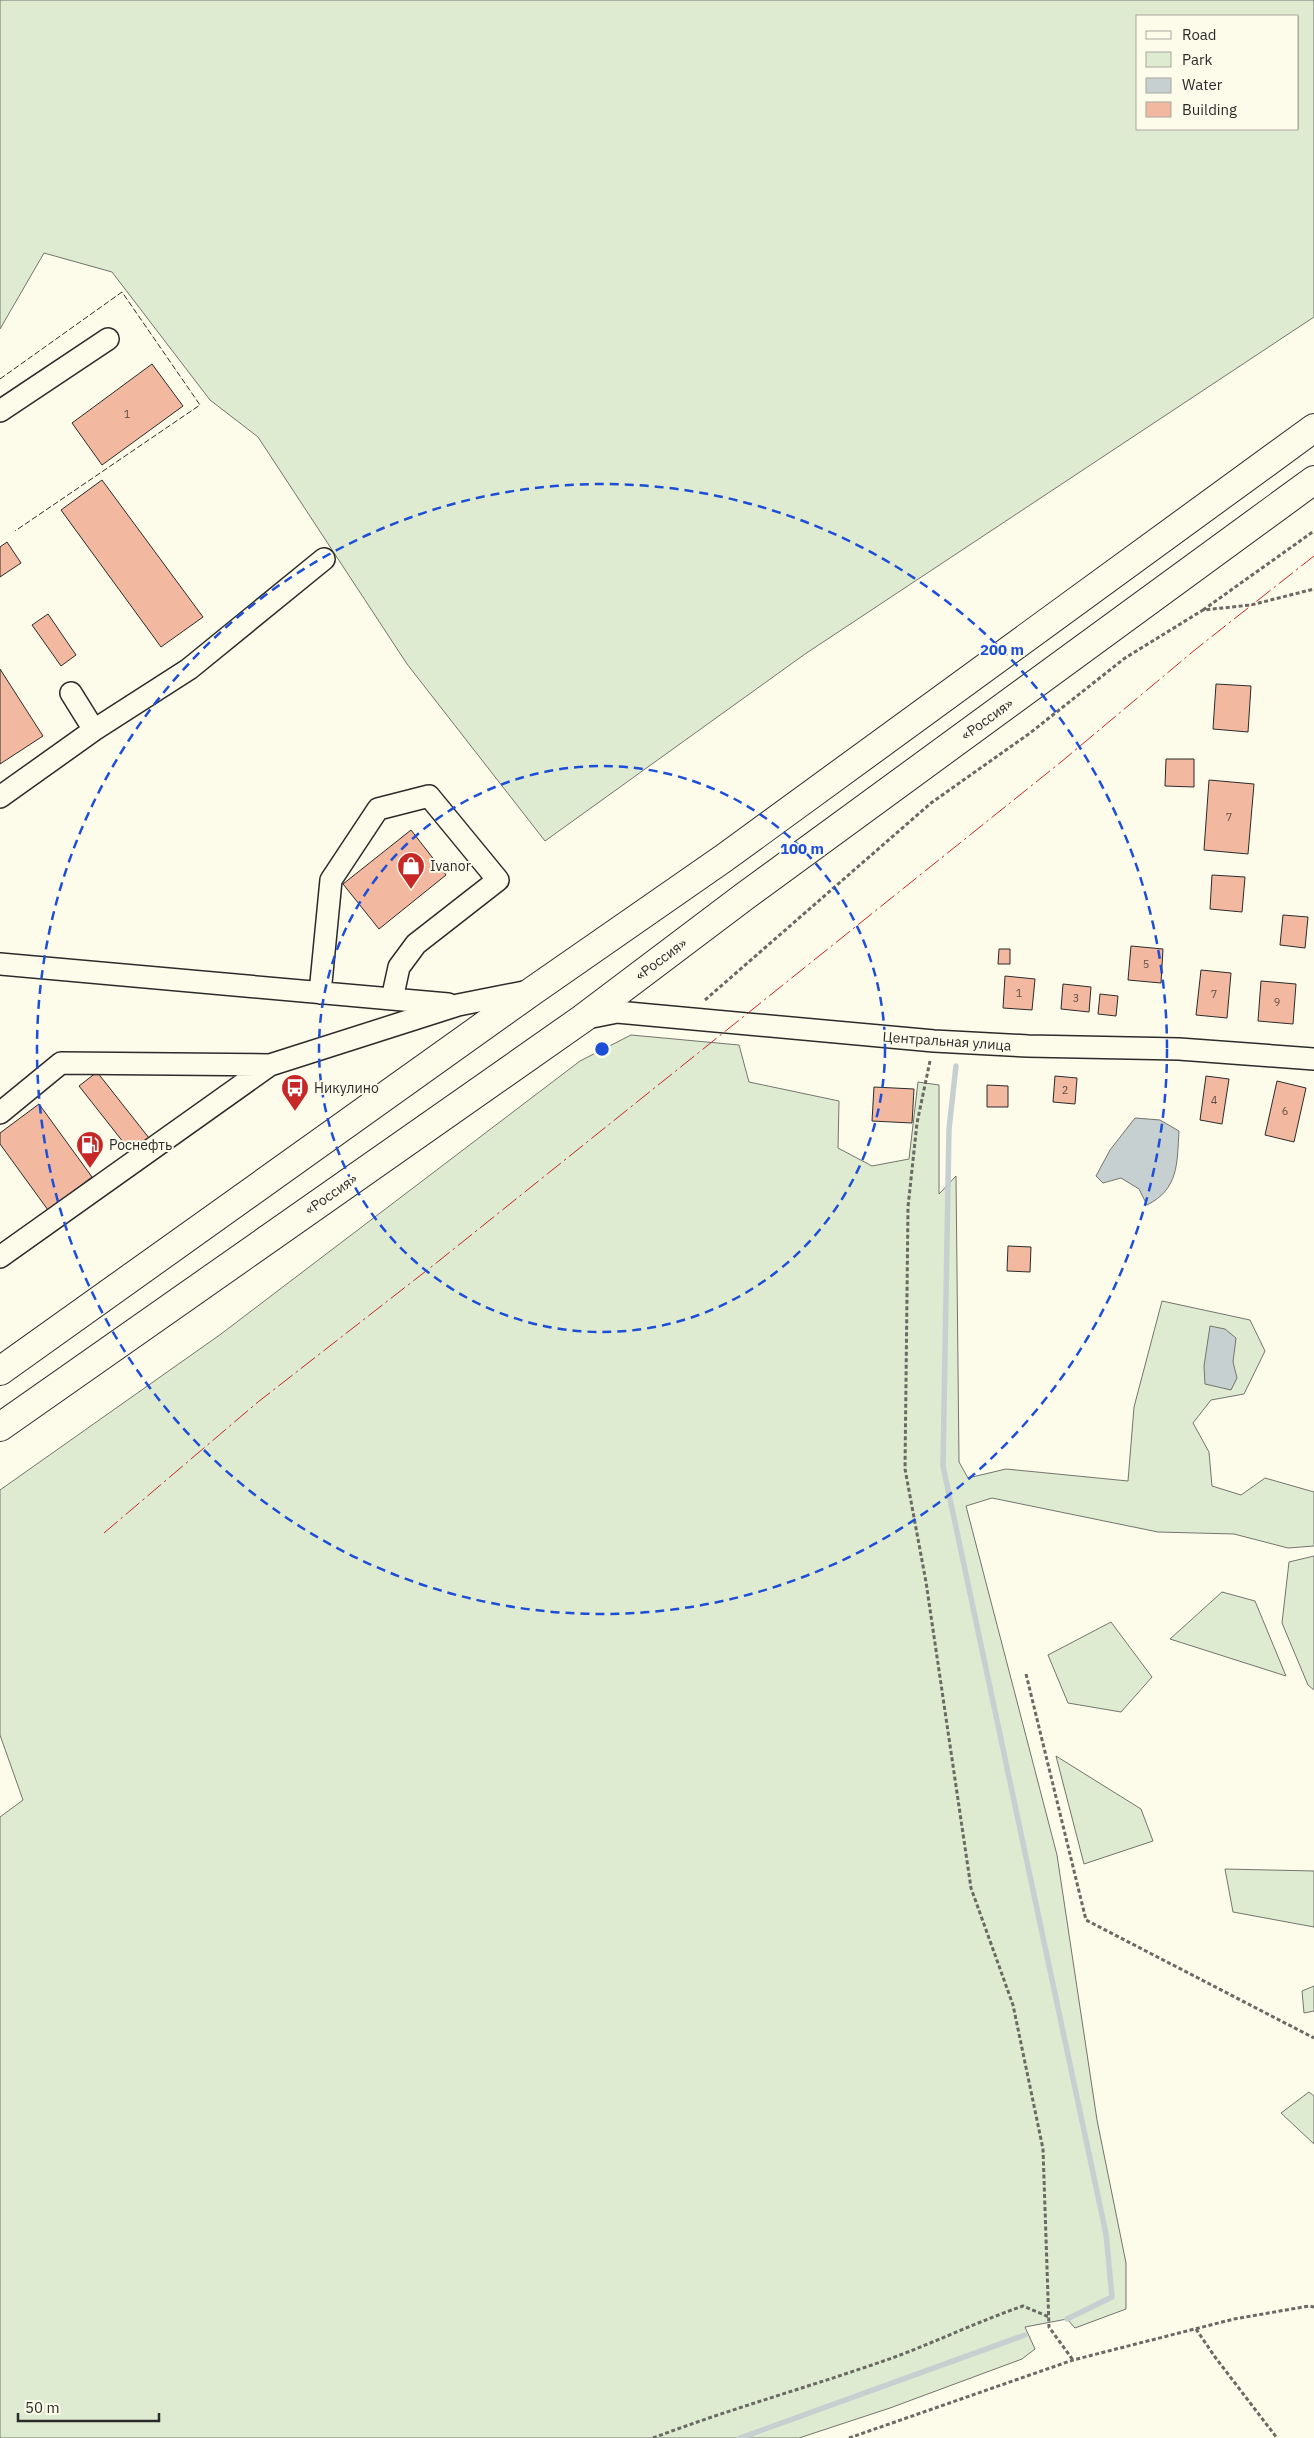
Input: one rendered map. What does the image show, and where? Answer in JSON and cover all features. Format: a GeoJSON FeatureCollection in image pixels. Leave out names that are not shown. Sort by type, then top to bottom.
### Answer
{"type":"FeatureCollection","features":[{"type":"Feature","properties":{"kind":"highway"},"geometry":{"type":"LineString","coordinates":[[0,1371],[534,990],[724,858],[1314,428]]}},
{"type":"Feature","properties":{"kind":"highway","name":"«Россия»"},"geometry":{"type":"LineString","coordinates":[[0,1427],[582,1019],[745,896],[1314,480]]}},
{"type":"Feature","properties":{"kind":"street"},"geometry":{"type":"LineString","coordinates":[[0,411],[108,339]]}},
{"type":"Feature","properties":{"kind":"street"},"geometry":{"type":"LineString","coordinates":[[0,797],[94,730],[189,670],[324,559]]}},
{"type":"Feature","properties":{"kind":"street"},"geometry":{"type":"LineString","coordinates":[[71,693],[94,730]]}},
{"type":"Feature","properties":{"kind":"street"},"geometry":{"type":"LineString","coordinates":[[320,993],[331,880],[378,809],[430,796],[498,880],[416,944],[399,968],[392,999]]}},
{"type":"Feature","properties":{"kind":"street"},"geometry":{"type":"LineString","coordinates":[[0,964],[458,1005]]}},
{"type":"Feature","properties":{"kind":"street"},"geometry":{"type":"LineString","coordinates":[[0,1257],[270,1065],[458,1005],[534,990]]}},
{"type":"Feature","properties":{"kind":"street","name":"Центральная улица"},"geometry":{"type":"LineString","coordinates":[[582,1019],[618,1012],[934,1041],[1028,1046],[1179,1049],[1314,1059]]}},
{"type":"Feature","properties":{"kind":"street"},"geometry":{"type":"LineString","coordinates":[[0,1113],[60,1063],[270,1065]]}},
{"type":"Feature","properties":{"kind":"path"},"geometry":{"type":"LineString","coordinates":[[684,1018],[931,803],[1030,732],[1125,658],[1203,610],[1314,531]]}},
{"type":"Feature","properties":{"kind":"path"},"geometry":{"type":"LineString","coordinates":[[1203,610],[1251,605],[1314,588]]}},
{"type":"Feature","properties":{"kind":"path"},"geometry":{"type":"LineString","coordinates":[[934,1041],[917,1123],[908,1207],[905,1469],[926,1582],[971,1888],[1013,2004],[1043,2149],[1049,2327],[1073,2360]]}},
{"type":"Feature","properties":{"kind":"path"},"geometry":{"type":"LineString","coordinates":[[1026,1674],[1086,1920],[1314,2038]]}},
{"type":"Feature","properties":{"kind":"path"},"geometry":{"type":"LineString","coordinates":[[653,2438],[719,2413],[892,2358],[994,2316],[1024,2306],[1049,2317]]}},
{"type":"Feature","properties":{"kind":"path"},"geometry":{"type":"LineString","coordinates":[[849,2438],[1073,2360],[1234,2319],[1314,2307]]}},
{"type":"Feature","properties":{"kind":"path"},"geometry":{"type":"LineString","coordinates":[[1196,2329],[1277,2438]]}},
{"type":"Feature","properties":{"kind":"green space"},"geometry":{"type":"Polygon","coordinates":[[[0,0],[1314,0],[1314,317],[805,654],[545,841],[407,664],[258,437],[210,400],[112,272],[44,253],[0,329],[0,0]]]}},
{"type":"Feature","properties":{"kind":"green space"},"geometry":{"type":"Polygon","coordinates":[[[631,1035],[739,1045],[749,1082],[839,1101],[838,1148],[872,1166],[909,1159],[918,1082],[939,1085],[939,1194],[956,1176],[959,1462],[968,1478],[1006,1469],[1128,1481],[1134,1407],[1162,1301],[1250,1320],[1265,1351],[1244,1394],[1211,1400],[1193,1423],[1209,1452],[1212,1486],[1241,1495],[1265,1478],[1314,1492],[1314,1546],[1288,1548],[1234,1534],[1158,1532],[992,1498],[966,1506],[1057,1855],[1097,2120],[1126,2263],[1126,2309],[1075,2328],[1067,2319],[1025,2327],[1035,2349],[1022,2359],[890,2408],[799,2438],[0,2438],[0,1817],[23,1800],[0,1735],[0,1490],[221,1334],[580,1061],[631,1035]]]}},
{"type":"Feature","properties":{"kind":"green space"},"geometry":{"type":"Polygon","coordinates":[[[1314,1556],[1314,1690],[1308,1685],[1282,1623],[1289,1562],[1314,1556]]]}},
{"type":"Feature","properties":{"kind":"green space"},"geometry":{"type":"Polygon","coordinates":[[[1222,1592],[1255,1601],[1286,1676],[1170,1639],[1222,1592]]]}},
{"type":"Feature","properties":{"kind":"green space"},"geometry":{"type":"Polygon","coordinates":[[[1111,1622],[1152,1677],[1121,1712],[1068,1703],[1048,1655],[1111,1622]]]}},
{"type":"Feature","properties":{"kind":"green space"},"geometry":{"type":"Polygon","coordinates":[[[1056,1756],[1141,1809],[1153,1841],[1084,1864],[1056,1756]]]}},
{"type":"Feature","properties":{"kind":"green space"},"geometry":{"type":"Polygon","coordinates":[[[1225,1869],[1314,1871],[1314,1927],[1233,1912],[1225,1869]]]}},
{"type":"Feature","properties":{"kind":"green space"},"geometry":{"type":"Polygon","coordinates":[[[1314,1986],[1314,2011],[1304,2013],[1302,1991],[1314,1986]]]}},
{"type":"Feature","properties":{"kind":"green space"},"geometry":{"type":"Polygon","coordinates":[[[1309,2092],[1314,2096],[1314,2144],[1281,2113],[1309,2092]]]}},
{"type":"Feature","properties":{"kind":"water"},"geometry":{"type":"Polygon","coordinates":[[[1135,1118],[1160,1120],[1179,1131],[1178,1154],[1171,1183],[1157,1199],[1147,1205],[1139,1189],[1121,1178],[1103,1183],[1096,1176],[1110,1150],[1135,1118]]]}},
{"type":"Feature","properties":{"kind":"water"},"geometry":{"type":"Polygon","coordinates":[[[1210,1326],[1225,1329],[1236,1338],[1233,1362],[1237,1378],[1231,1390],[1205,1384],[1204,1366],[1210,1326]]]}},
{"type":"Feature","properties":{"kind":"building"},"geometry":{"type":"Polygon","coordinates":[[[152,364],[183,406],[102,465],[72,423],[152,364]]]}},
{"type":"Feature","properties":{"kind":"building"},"geometry":{"type":"Polygon","coordinates":[[[102,480],[203,617],[161,647],[61,510],[102,480]]]}},
{"type":"Feature","properties":{"kind":"building"},"geometry":{"type":"Polygon","coordinates":[[[7,542],[21,563],[0,577],[0,547],[7,542]]]}},
{"type":"Feature","properties":{"kind":"building"},"geometry":{"type":"Polygon","coordinates":[[[48,614],[76,655],[61,666],[32,625],[48,614]]]}},
{"type":"Feature","properties":{"kind":"building"},"geometry":{"type":"Polygon","coordinates":[[[0,669],[43,736],[0,764],[0,669]]]}},
{"type":"Feature","properties":{"kind":"building"},"geometry":{"type":"Polygon","coordinates":[[[1216,684],[1251,686],[1248,732],[1213,729],[1216,684]]]}},
{"type":"Feature","properties":{"kind":"building"},"geometry":{"type":"Polygon","coordinates":[[[1166,759],[1194,759],[1194,787],[1165,786],[1166,759]]]}},
{"type":"Feature","properties":{"kind":"building"},"geometry":{"type":"Polygon","coordinates":[[[1209,780],[1254,784],[1248,854],[1204,850],[1209,780]]]}},
{"type":"Feature","properties":{"kind":"building"},"geometry":{"type":"Polygon","coordinates":[[[411,830],[446,875],[379,929],[343,884],[411,830]]]}},
{"type":"Feature","properties":{"kind":"building"},"geometry":{"type":"Polygon","coordinates":[[[1212,875],[1245,877],[1242,912],[1210,909],[1212,875]]]}},
{"type":"Feature","properties":{"kind":"building"},"geometry":{"type":"Polygon","coordinates":[[[1283,915],[1308,917],[1305,948],[1280,945],[1283,915]]]}},
{"type":"Feature","properties":{"kind":"building"},"geometry":{"type":"Polygon","coordinates":[[[1131,946],[1163,949],[1161,983],[1128,980],[1131,946]]]}},
{"type":"Feature","properties":{"kind":"building"},"geometry":{"type":"Polygon","coordinates":[[[999,949],[1010,949],[1010,964],[998,964],[999,949]]]}},
{"type":"Feature","properties":{"kind":"building"},"geometry":{"type":"Polygon","coordinates":[[[1201,970],[1231,973],[1227,1018],[1196,1015],[1201,970]]]}},
{"type":"Feature","properties":{"kind":"building"},"geometry":{"type":"Polygon","coordinates":[[[1005,976],[1035,979],[1032,1010],[1003,1008],[1005,976]]]}},
{"type":"Feature","properties":{"kind":"building"},"geometry":{"type":"Polygon","coordinates":[[[1261,981],[1296,984],[1293,1024],[1258,1021],[1261,981]]]}},
{"type":"Feature","properties":{"kind":"building"},"geometry":{"type":"Polygon","coordinates":[[[1063,984],[1091,987],[1089,1012],[1061,1009],[1063,984]]]}},
{"type":"Feature","properties":{"kind":"building"},"geometry":{"type":"Polygon","coordinates":[[[1100,994],[1118,996],[1116,1016],[1098,1014],[1100,994]]]}},
{"type":"Feature","properties":{"kind":"building"},"geometry":{"type":"Polygon","coordinates":[[[97,1072],[149,1138],[131,1152],[79,1086],[97,1072]]]}},
{"type":"Feature","properties":{"kind":"building"},"geometry":{"type":"Polygon","coordinates":[[[1055,1076],[1077,1078],[1075,1104],[1053,1102],[1055,1076]]]}},
{"type":"Feature","properties":{"kind":"building"},"geometry":{"type":"Polygon","coordinates":[[[1206,1076],[1229,1079],[1222,1124],[1200,1120],[1206,1076]]]}},
{"type":"Feature","properties":{"kind":"building"},"geometry":{"type":"Polygon","coordinates":[[[1277,1081],[1306,1088],[1294,1142],[1265,1135],[1277,1081]]]}},
{"type":"Feature","properties":{"kind":"building"},"geometry":{"type":"Polygon","coordinates":[[[987,1085],[1008,1086],[1008,1107],[987,1107],[987,1085]]]}},
{"type":"Feature","properties":{"kind":"building"},"geometry":{"type":"Polygon","coordinates":[[[874,1087],[914,1089],[912,1123],[872,1121],[874,1087]]]}},
{"type":"Feature","properties":{"kind":"building"},"geometry":{"type":"Polygon","coordinates":[[[39,1104],[92,1177],[48,1210],[0,1144],[0,1133],[39,1104]]]}},
{"type":"Feature","properties":{"kind":"building"},"geometry":{"type":"Polygon","coordinates":[[[1008,1246],[1031,1247],[1030,1272],[1007,1271],[1008,1246]]]}},
{"type":"Feature","properties":{"kind":"waterway"},"geometry":{"type":"LineString","coordinates":[[956,1066],[949,1129],[943,1466],[1106,2234],[1112,2297],[1067,2319]]}},
{"type":"Feature","properties":{"kind":"waterway"},"geometry":{"type":"LineString","coordinates":[[740,2438],[1025,2335]]}},
{"type":"Feature","properties":{"kind":"fence"},"geometry":{"type":"LineString","coordinates":[[0,379],[122,292],[200,405],[15,531]]}},
{"type":"Feature","properties":{"kind":"power"},"geometry":{"type":"LineString","coordinates":[[104,1533],[258,1402],[435,1264],[1061,762],[1196,649],[1314,556]]}},
{"type":"Feature","properties":{"kind":"place","name":"Ivanor"},"geometry":{"type":"Point","coordinates":[411,890]}},
{"type":"Feature","properties":{"kind":"place","name":"Никулино"},"geometry":{"type":"Point","coordinates":[295,1112]}},
{"type":"Feature","properties":{"kind":"place","name":"Роснефть"},"geometry":{"type":"Point","coordinates":[90,1169]}}]}
